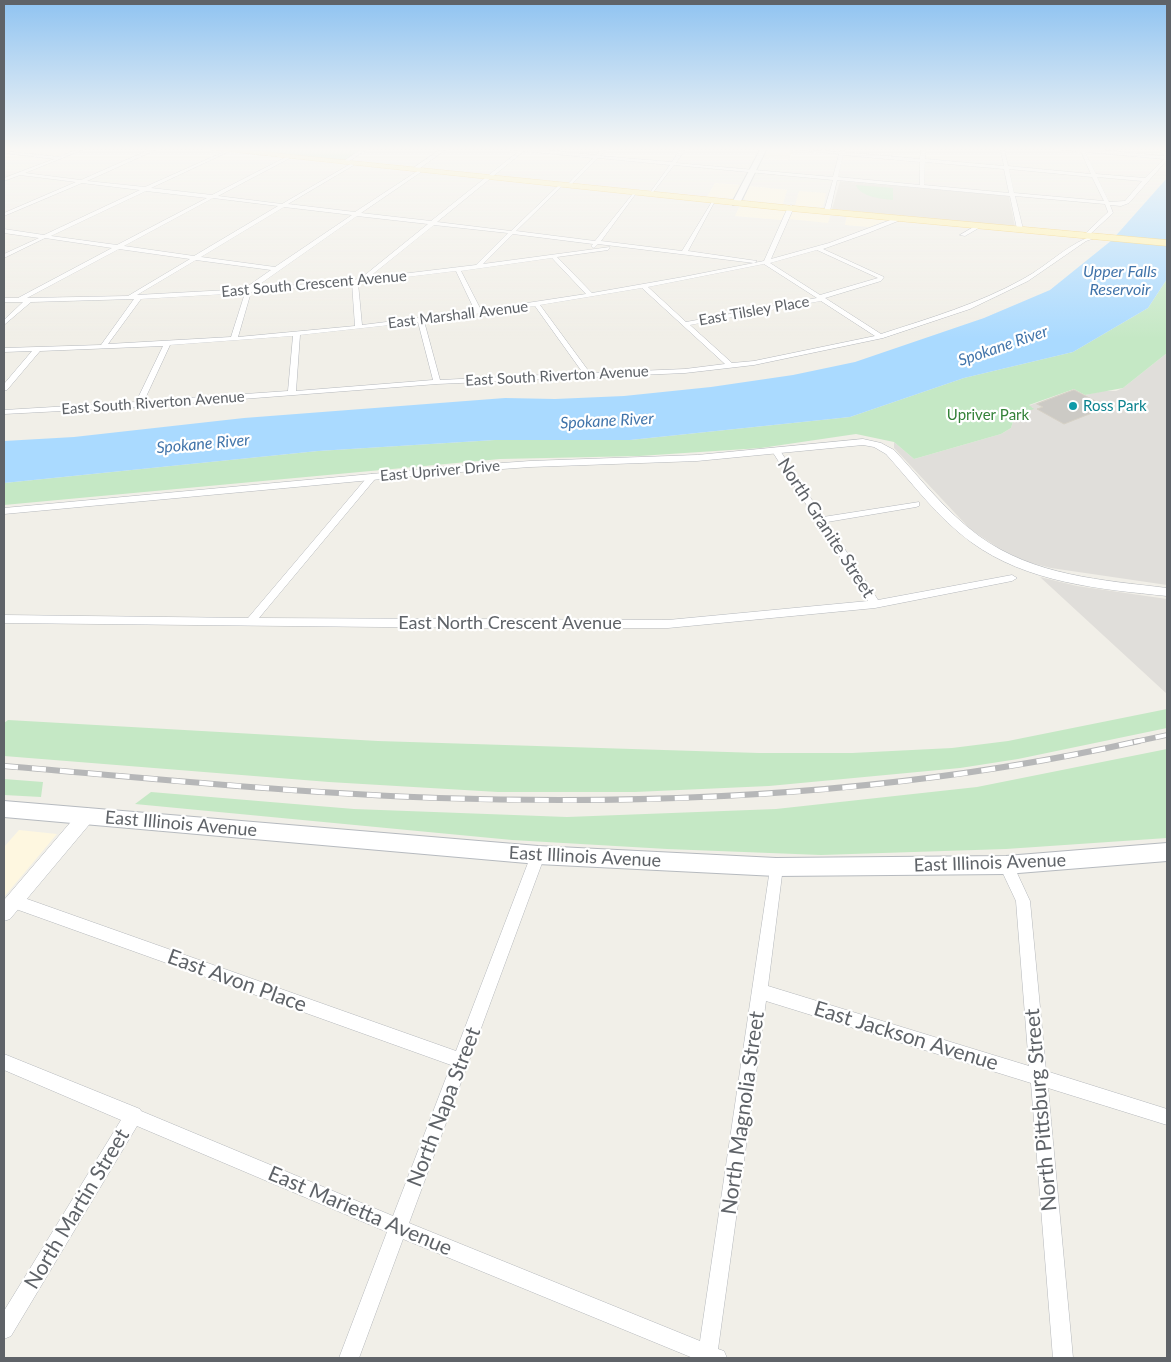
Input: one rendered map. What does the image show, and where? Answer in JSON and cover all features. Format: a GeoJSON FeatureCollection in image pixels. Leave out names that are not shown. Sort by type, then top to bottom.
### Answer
{"type":"FeatureCollection","features":[{"type":"Feature","properties":{"kind":"main road"},"geometry":{"type":"LineString","coordinates":[[833,212],[1074,234],[1086,238],[1099,236],[1167,243]]}},
{"type":"Feature","properties":{"kind":"main road"},"geometry":{"type":"LineString","coordinates":[[957,223],[996,227]]}},
{"type":"Feature","properties":{"kind":"main road","name":"East Illinois Avenue"},"geometry":{"type":"LineString","coordinates":[[4,809],[538,855],[776,867],[1006,865],[1167,852]]}},
{"type":"Feature","properties":{"kind":"street"},"geometry":{"type":"LineString","coordinates":[[4,256],[99,212]]}},
{"type":"Feature","properties":{"kind":"street"},"geometry":{"type":"LineString","coordinates":[[18,300],[185,212]]}},
{"type":"Feature","properties":{"kind":"street"},"geometry":{"type":"LineString","coordinates":[[130,297],[271,212]]}},
{"type":"Feature","properties":{"kind":"street"},"geometry":{"type":"LineString","coordinates":[[336,212],[766,263],[881,337]]}},
{"type":"Feature","properties":{"kind":"street"},"geometry":{"type":"LineString","coordinates":[[234,339],[248,290],[275,269],[359,212]]}},
{"type":"Feature","properties":{"kind":"street"},"geometry":{"type":"LineString","coordinates":[[359,328],[358,281],[446,212]]}},
{"type":"Feature","properties":{"kind":"street"},"geometry":{"type":"LineString","coordinates":[[478,267],[533,212]]}},
{"type":"Feature","properties":{"kind":"street"},"geometry":{"type":"LineString","coordinates":[[590,250],[620,212]]}},
{"type":"Feature","properties":{"kind":"street"},"geometry":{"type":"LineString","coordinates":[[684,253],[707,212]]}},
{"type":"Feature","properties":{"kind":"street"},"geometry":{"type":"LineString","coordinates":[[766,263],[789,212]]}},
{"type":"Feature","properties":{"kind":"street"},"geometry":{"type":"LineString","coordinates":[[1016,212],[1020,229]]}},
{"type":"Feature","properties":{"kind":"street","name":"East South Riverton Avenue"},"geometry":{"type":"LineString","coordinates":[[4,412],[138,405],[437,382],[685,371],[731,366],[881,337],[981,302],[1026,280],[1086,238],[1111,212]]}},
{"type":"Feature","properties":{"kind":"street","name":"East Marshall Avenue"},"geometry":{"type":"LineString","coordinates":[[4,350],[168,344],[297,334],[421,321],[537,305],[766,263],[819,249],[901,218]]}},
{"type":"Feature","properties":{"kind":"street"},"geometry":{"type":"LineString","coordinates":[[964,235],[979,226]]}},
{"type":"Feature","properties":{"kind":"street"},"geometry":{"type":"LineString","coordinates":[[4,231],[275,269]]}},
{"type":"Feature","properties":{"kind":"street","name":"East South Crescent Avenue"},"geometry":{"type":"LineString","coordinates":[[4,300],[139,297],[358,281],[458,270],[622,245]]}},
{"type":"Feature","properties":{"kind":"street","name":"East Tilsley Place"},"geometry":{"type":"LineString","coordinates":[[684,324],[821,298],[879,280],[881,277],[879,274],[819,249]]}},
{"type":"Feature","properties":{"kind":"street"},"geometry":{"type":"LineString","coordinates":[[553,256],[591,295]]}},
{"type":"Feature","properties":{"kind":"street"},"geometry":{"type":"LineString","coordinates":[[458,270],[480,313]]}},
{"type":"Feature","properties":{"kind":"street"},"geometry":{"type":"LineString","coordinates":[[643,286],[731,366]]}},
{"type":"Feature","properties":{"kind":"street"},"geometry":{"type":"LineString","coordinates":[[103,347],[139,297]]}},
{"type":"Feature","properties":{"kind":"street"},"geometry":{"type":"LineString","coordinates":[[4,322],[29,300]]}},
{"type":"Feature","properties":{"kind":"street"},"geometry":{"type":"LineString","coordinates":[[537,305],[588,375]]}},
{"type":"Feature","properties":{"kind":"street"},"geometry":{"type":"LineString","coordinates":[[421,321],[437,382]]}},
{"type":"Feature","properties":{"kind":"street"},"geometry":{"type":"LineString","coordinates":[[292,392],[297,334]]}},
{"type":"Feature","properties":{"kind":"street"},"geometry":{"type":"LineString","coordinates":[[138,405],[168,344]]}},
{"type":"Feature","properties":{"kind":"street"},"geometry":{"type":"LineString","coordinates":[[4,388],[38,349]]}},
{"type":"Feature","properties":{"kind":"street","name":"East Upriver Drive"},"geometry":{"type":"LineString","coordinates":[[4,511],[530,464],[665,460],[776,451],[850,442],[877,445],[890,452],[964,530],[980,543],[1004,557],[1033,569],[1065,578],[1167,592]]}},
{"type":"Feature","properties":{"kind":"street","name":"North Granite Street"},"geometry":{"type":"LineString","coordinates":[[776,451],[875,604]]}},
{"type":"Feature","properties":{"kind":"street"},"geometry":{"type":"LineString","coordinates":[[250,622],[372,477]]}},
{"type":"Feature","properties":{"kind":"street"},"geometry":{"type":"LineString","coordinates":[[822,520],[916,504]]}},
{"type":"Feature","properties":{"kind":"street","name":"East North Crescent Avenue"},"geometry":{"type":"LineString","coordinates":[[4,618],[250,622],[668,624],[875,604],[1012,578]]}},
{"type":"Feature","properties":{"kind":"street"},"geometry":{"type":"LineString","coordinates":[[9,907],[87,815]]}},
{"type":"Feature","properties":{"kind":"street","name":"North Napa Street"},"geometry":{"type":"LineString","coordinates":[[349,1358],[538,855]]}},
{"type":"Feature","properties":{"kind":"street","name":"North Pittsburg Street"},"geometry":{"type":"LineString","coordinates":[[1006,865],[1023,900],[1063,1358]]}},
{"type":"Feature","properties":{"kind":"street","name":"North Magnolia Street"},"geometry":{"type":"LineString","coordinates":[[711,1357],[776,867]]}},
{"type":"Feature","properties":{"kind":"street","name":"East Avon Place"},"geometry":{"type":"LineString","coordinates":[[9,907],[461,1061]]}},
{"type":"Feature","properties":{"kind":"street","name":"East Jackson Avenue"},"geometry":{"type":"LineString","coordinates":[[760,991],[1167,1118]]}},
{"type":"Feature","properties":{"kind":"street","name":"East Marietta Avenue"},"geometry":{"type":"LineString","coordinates":[[4,1062],[711,1357]]}},
{"type":"Feature","properties":{"kind":"street","name":"North Martin Street"},"geometry":{"type":"LineString","coordinates":[[4,1329],[134,1115]]}},
{"type":"Feature","properties":{"kind":"shaded area"},"geometry":{"type":"Polygon","coordinates":[[[737,212],[786,212],[781,220],[735,216],[737,212]]]}},
{"type":"Feature","properties":{"kind":"shaded area"},"geometry":{"type":"Polygon","coordinates":[[[793,212],[831,213],[828,223],[789,219],[793,212]]]}},
{"type":"Feature","properties":{"kind":"shaded area"},"geometry":{"type":"Polygon","coordinates":[[[858,212],[1012,212],[1015,227],[858,212]]]}},
{"type":"Feature","properties":{"kind":"shaded area"},"geometry":{"type":"Polygon","coordinates":[[[847,214],[889,219],[870,227],[845,225],[847,214]]]}},
{"type":"Feature","properties":{"kind":"shaded area"},"geometry":{"type":"Polygon","coordinates":[[[1167,353],[1167,585],[1051,568],[1027,562],[1003,551],[970,529],[894,448],[894,442],[914,459],[1001,434],[1011,428],[1015,415],[1033,408],[1028,406],[1075,389],[1085,395],[1103,391],[1116,391],[1123,388],[1167,353]]]}},
{"type":"Feature","properties":{"kind":"shaded area"},"geometry":{"type":"Polygon","coordinates":[[[1040,577],[1077,586],[1167,599],[1167,694],[1040,577]]]}},
{"type":"Feature","properties":{"kind":"shaded area"},"geometry":{"type":"Polygon","coordinates":[[[19,830],[57,834],[4,897],[4,847],[19,830]]]}},
{"type":"Feature","properties":{"kind":"green space","name":"Upriver Park"},"geometry":{"type":"Polygon","coordinates":[[[1167,279],[1167,353],[1123,388],[1085,395],[1074,389],[1029,405],[1034,409],[1015,415],[1011,428],[1001,434],[914,459],[894,442],[856,434],[761,448],[639,456],[500,459],[4,505],[4,483],[318,451],[495,440],[630,440],[850,417],[964,378],[1073,352],[1148,308],[1167,279]]]}},
{"type":"Feature","properties":{"kind":"green space"},"geometry":{"type":"Polygon","coordinates":[[[1167,709],[1167,728],[1018,759],[960,768],[769,786],[635,792],[498,792],[329,782],[4,756],[4,723],[8,720],[378,741],[759,753],[852,753],[952,748],[1008,741],[1167,709]]]}},
{"type":"Feature","properties":{"kind":"green space"},"geometry":{"type":"Polygon","coordinates":[[[1167,749],[1167,838],[1006,849],[821,855],[667,849],[512,840],[135,804],[151,792],[354,809],[567,817],[776,809],[977,787],[1167,749]]]}},
{"type":"Feature","properties":{"kind":"green space"},"geometry":{"type":"Polygon","coordinates":[[[4,779],[43,782],[41,797],[4,795],[4,779]]]}},
{"type":"Feature","properties":{"kind":"water","name":"Upper Falls Reservoir"},"geometry":{"type":"Polygon","coordinates":[[[1137,212],[1167,212],[1167,279],[1148,308],[1073,352],[964,378],[850,417],[630,440],[495,440],[318,451],[4,483],[4,441],[74,437],[244,418],[505,398],[555,399],[624,396],[711,387],[793,375],[855,362],[984,318],[1050,290],[1112,240],[1137,212]]]}},
{"type":"Feature","properties":{"kind":"building","name":"Ross Park"},"geometry":{"type":"Polygon","coordinates":[[[1074,390],[1107,407],[1064,424],[1037,409],[1043,407],[1037,404],[1074,390]]]}},
{"type":"Feature","properties":{"kind":"railway"},"geometry":{"type":"LineString","coordinates":[[1134,742],[1167,735]]}},
{"type":"Feature","properties":{"kind":"railway"},"geometry":{"type":"LineString","coordinates":[[4,766],[330,793],[439,798],[615,800],[791,792],[878,784],[966,773],[1053,759],[1139,741]]}},
{"type":"Feature","properties":{"kind":"place","name":"Ross Park"},"geometry":{"type":"Point","coordinates":[1073,406]}},
{"type":"Feature","properties":{"kind":"water label","name":"Spokane River"},"geometry":{"type":"Point","coordinates":[1003,346]}},
{"type":"Feature","properties":{"kind":"water label","name":"Spokane River"},"geometry":{"type":"Point","coordinates":[607,421]}},
{"type":"Feature","properties":{"kind":"water label","name":"Spokane River"},"geometry":{"type":"Point","coordinates":[203,444]}}]}
